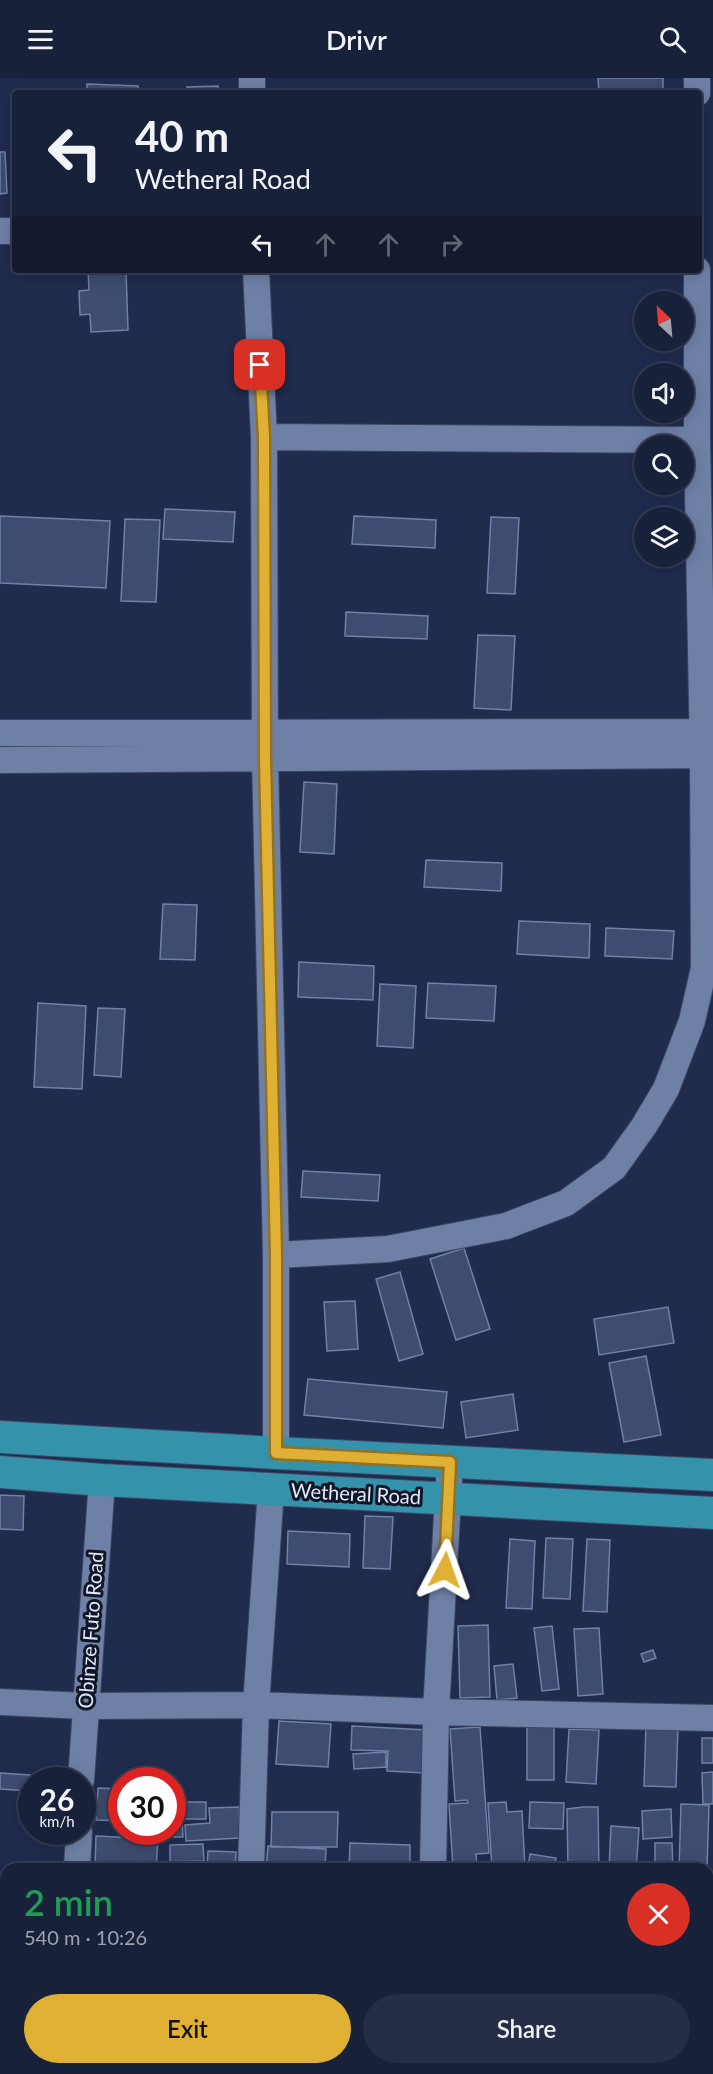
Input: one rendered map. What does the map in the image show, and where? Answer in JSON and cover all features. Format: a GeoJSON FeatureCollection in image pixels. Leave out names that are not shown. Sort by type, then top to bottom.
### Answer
{"type":"FeatureCollection","features":[{"type":"Feature","properties":{"kind":"main road","name":"Wetheral Road"},"geometry":{"type":"LineString","coordinates":[[0,1437],[713,1475]]}},
{"type":"Feature","properties":{"kind":"main road","name":"Wetheral Road"},"geometry":{"type":"LineString","coordinates":[[0,1472],[271,1490],[713,1512]]}},
{"type":"Feature","properties":{"kind":"street"},"geometry":{"type":"LineString","coordinates":[[256,273],[264,437],[264,732],[276,1255],[276,1453]]}},
{"type":"Feature","properties":{"kind":"street"},"geometry":{"type":"LineString","coordinates":[[276,1255],[388,1250],[506,1226],[566,1203],[614,1168],[644,1126],[666,1089],[692,1021],[704,968],[708,744],[697,440],[697,273]]}},
{"type":"Feature","properties":{"kind":"street"},"geometry":{"type":"LineString","coordinates":[[264,437],[697,440]]}},
{"type":"Feature","properties":{"kind":"street"},"geometry":{"type":"LineString","coordinates":[[0,733],[264,732],[708,744]]}},
{"type":"Feature","properties":{"kind":"street"},"geometry":{"type":"LineString","coordinates":[[0,760],[265,758],[708,744]]}},
{"type":"Feature","properties":{"kind":"street"},"geometry":{"type":"LineString","coordinates":[[433,1863],[436,1712],[450,1498],[450,1462]]}},
{"type":"Feature","properties":{"kind":"street","name":"Obinze Futo Road"},"geometry":{"type":"LineString","coordinates":[[82,1767],[102,1480]]}},
{"type":"Feature","properties":{"kind":"street"},"geometry":{"type":"LineString","coordinates":[[251,1863],[256,1705],[271,1490]]}},
{"type":"Feature","properties":{"kind":"street"},"geometry":{"type":"LineString","coordinates":[[0,1702],[85,1706],[256,1705],[436,1712],[713,1718]]}},
{"type":"Feature","properties":{"kind":"street"},"geometry":{"type":"LineString","coordinates":[[77,1863],[78,1845]]}},
{"type":"Feature","properties":{"kind":"building"},"geometry":{"type":"Polygon","coordinates":[[[598,78],[663,78],[663,90],[599,90],[598,78]]]}},
{"type":"Feature","properties":{"kind":"building"},"geometry":{"type":"Polygon","coordinates":[[[87,84],[138,86],[138,90],[87,90],[87,84]]]}},
{"type":"Feature","properties":{"kind":"building"},"geometry":{"type":"Polygon","coordinates":[[[218,86],[218,90],[187,90],[187,87],[218,86]]]}},
{"type":"Feature","properties":{"kind":"building"},"geometry":{"type":"Polygon","coordinates":[[[0,152],[5,152],[7,193],[0,194],[0,152]]]}},
{"type":"Feature","properties":{"kind":"building"},"geometry":{"type":"Polygon","coordinates":[[[88,273],[126,273],[128,330],[91,332],[90,314],[80,315],[79,291],[89,290],[88,273]]]}},
{"type":"Feature","properties":{"kind":"building"},"geometry":{"type":"Polygon","coordinates":[[[165,509],[235,512],[233,542],[163,539],[165,509]]]}},
{"type":"Feature","properties":{"kind":"building"},"geometry":{"type":"Polygon","coordinates":[[[0,516],[110,521],[106,588],[0,583],[0,516]]]}},
{"type":"Feature","properties":{"kind":"building"},"geometry":{"type":"Polygon","coordinates":[[[354,516],[436,520],[435,548],[352,544],[354,516]]]}},
{"type":"Feature","properties":{"kind":"building"},"geometry":{"type":"Polygon","coordinates":[[[491,517],[519,518],[515,594],[487,593],[491,517]]]}},
{"type":"Feature","properties":{"kind":"building"},"geometry":{"type":"Polygon","coordinates":[[[125,519],[160,520],[156,602],[121,601],[125,519]]]}},
{"type":"Feature","properties":{"kind":"building"},"geometry":{"type":"Polygon","coordinates":[[[346,612],[428,616],[427,639],[345,636],[346,612]]]}},
{"type":"Feature","properties":{"kind":"building"},"geometry":{"type":"Polygon","coordinates":[[[478,635],[515,636],[511,710],[474,708],[478,635]]]}},
{"type":"Feature","properties":{"kind":"building"},"geometry":{"type":"Polygon","coordinates":[[[304,782],[337,784],[334,854],[300,852],[304,782]]]}},
{"type":"Feature","properties":{"kind":"building"},"geometry":{"type":"Polygon","coordinates":[[[426,860],[502,863],[501,891],[424,887],[426,860]]]}},
{"type":"Feature","properties":{"kind":"building"},"geometry":{"type":"Polygon","coordinates":[[[163,904],[197,905],[195,960],[160,959],[163,904]]]}},
{"type":"Feature","properties":{"kind":"building"},"geometry":{"type":"Polygon","coordinates":[[[519,921],[590,924],[589,958],[517,954],[519,921]]]}},
{"type":"Feature","properties":{"kind":"building"},"geometry":{"type":"Polygon","coordinates":[[[606,928],[674,931],[672,959],[605,956],[606,928]]]}},
{"type":"Feature","properties":{"kind":"building"},"geometry":{"type":"Polygon","coordinates":[[[299,962],[374,966],[373,1000],[298,997],[299,962]]]}},
{"type":"Feature","properties":{"kind":"building"},"geometry":{"type":"Polygon","coordinates":[[[428,983],[496,986],[494,1021],[426,1018],[428,983]]]}},
{"type":"Feature","properties":{"kind":"building"},"geometry":{"type":"Polygon","coordinates":[[[380,984],[416,986],[413,1048],[377,1046],[380,984]]]}},
{"type":"Feature","properties":{"kind":"building"},"geometry":{"type":"Polygon","coordinates":[[[38,1003],[86,1006],[82,1089],[34,1087],[38,1003]]]}},
{"type":"Feature","properties":{"kind":"building"},"geometry":{"type":"Polygon","coordinates":[[[98,1008],[125,1009],[121,1077],[94,1075],[98,1008]]]}},
{"type":"Feature","properties":{"kind":"building"},"geometry":{"type":"Polygon","coordinates":[[[303,1171],[380,1175],[378,1201],[301,1197],[303,1171]]]}},
{"type":"Feature","properties":{"kind":"building"},"geometry":{"type":"Polygon","coordinates":[[[464,1248],[490,1329],[456,1340],[430,1259],[464,1248]]]}},
{"type":"Feature","properties":{"kind":"building"},"geometry":{"type":"Polygon","coordinates":[[[400,1272],[423,1354],[399,1361],[376,1279],[400,1272]]]}},
{"type":"Feature","properties":{"kind":"building"},"geometry":{"type":"Polygon","coordinates":[[[355,1301],[358,1349],[327,1351],[324,1302],[355,1301]]]}},
{"type":"Feature","properties":{"kind":"building"},"geometry":{"type":"Polygon","coordinates":[[[668,1307],[674,1343],[599,1355],[594,1319],[668,1307]]]}},
{"type":"Feature","properties":{"kind":"building"},"geometry":{"type":"Polygon","coordinates":[[[646,1356],[661,1435],[624,1442],[609,1363],[646,1356]]]}},
{"type":"Feature","properties":{"kind":"building"},"geometry":{"type":"Polygon","coordinates":[[[308,1379],[447,1392],[443,1428],[304,1415],[308,1379]]]}},
{"type":"Feature","properties":{"kind":"building"},"geometry":{"type":"Polygon","coordinates":[[[513,1394],[518,1430],[466,1438],[461,1402],[513,1394]]]}},
{"type":"Feature","properties":{"kind":"building"},"geometry":{"type":"Polygon","coordinates":[[[0,1495],[24,1496],[23,1530],[0,1529],[0,1495]]]}},
{"type":"Feature","properties":{"kind":"building"},"geometry":{"type":"Polygon","coordinates":[[[365,1516],[393,1517],[390,1569],[363,1568],[365,1516]]]}},
{"type":"Feature","properties":{"kind":"building"},"geometry":{"type":"Polygon","coordinates":[[[288,1531],[350,1534],[349,1567],[287,1564],[288,1531]]]}},
{"type":"Feature","properties":{"kind":"building"},"geometry":{"type":"Polygon","coordinates":[[[546,1538],[573,1539],[570,1599],[543,1598],[546,1538]]]}},
{"type":"Feature","properties":{"kind":"building"},"geometry":{"type":"Polygon","coordinates":[[[510,1539],[535,1541],[532,1609],[506,1608],[510,1539]]]}},
{"type":"Feature","properties":{"kind":"building"},"geometry":{"type":"Polygon","coordinates":[[[587,1539],[610,1540],[607,1612],[583,1611],[587,1539]]]}},
{"type":"Feature","properties":{"kind":"building"},"geometry":{"type":"Polygon","coordinates":[[[488,1625],[490,1697],[460,1698],[458,1626],[488,1625]]]}},
{"type":"Feature","properties":{"kind":"building"},"geometry":{"type":"Polygon","coordinates":[[[552,1626],[559,1689],[542,1691],[534,1628],[552,1626]]]}},
{"type":"Feature","properties":{"kind":"building"},"geometry":{"type":"Polygon","coordinates":[[[599,1628],[603,1694],[578,1696],[574,1629],[599,1628]]]}},
{"type":"Feature","properties":{"kind":"building"},"geometry":{"type":"Polygon","coordinates":[[[653,1650],[656,1658],[644,1662],[641,1654],[653,1650]]]}},
{"type":"Feature","properties":{"kind":"building"},"geometry":{"type":"Polygon","coordinates":[[[513,1664],[517,1698],[497,1700],[494,1666],[513,1664]]]}},
{"type":"Feature","properties":{"kind":"building"},"geometry":{"type":"Polygon","coordinates":[[[279,1721],[331,1724],[328,1767],[276,1764],[279,1721]]]}},
{"type":"Feature","properties":{"kind":"building"},"geometry":{"type":"Polygon","coordinates":[[[646,1725],[678,1726],[676,1787],[644,1786],[646,1725]]]}},
{"type":"Feature","properties":{"kind":"building"},"geometry":{"type":"Polygon","coordinates":[[[352,1726],[427,1730],[425,1773],[387,1771],[388,1751],[351,1750],[352,1726]]]}},
{"type":"Feature","properties":{"kind":"building"},"geometry":{"type":"Polygon","coordinates":[[[527,1726],[554,1726],[554,1780],[527,1780],[527,1726]]]}},
{"type":"Feature","properties":{"kind":"building"},"geometry":{"type":"Polygon","coordinates":[[[480,1727],[489,1853],[476,1854],[477,1863],[453,1863],[449,1804],[468,1803],[467,1800],[455,1801],[450,1729],[480,1727]]]}},
{"type":"Feature","properties":{"kind":"building"},"geometry":{"type":"Polygon","coordinates":[[[569,1729],[599,1730],[596,1784],[566,1782],[569,1729]]]}},
{"type":"Feature","properties":{"kind":"building"},"geometry":{"type":"Polygon","coordinates":[[[702,1738],[713,1738],[713,1763],[702,1763],[702,1738]]]}},
{"type":"Feature","properties":{"kind":"building"},"geometry":{"type":"Polygon","coordinates":[[[386,1752],[386,1767],[354,1769],[353,1754],[386,1752]]]}},
{"type":"Feature","properties":{"kind":"building"},"geometry":{"type":"Polygon","coordinates":[[[713,1772],[713,1804],[703,1804],[702,1773],[713,1772]]]}},
{"type":"Feature","properties":{"kind":"building"},"geometry":{"type":"Polygon","coordinates":[[[0,1773],[18,1774],[18,1790],[0,1789],[0,1773]]]}},
{"type":"Feature","properties":{"kind":"building"},"geometry":{"type":"Polygon","coordinates":[[[98,1788],[108,1788],[108,1820],[96,1820],[98,1788]]]}},
{"type":"Feature","properties":{"kind":"building"},"geometry":{"type":"Polygon","coordinates":[[[186,1802],[206,1802],[206,1819],[186,1819],[186,1802]]]}},
{"type":"Feature","properties":{"kind":"building"},"geometry":{"type":"Polygon","coordinates":[[[506,1802],[507,1812],[522,1811],[525,1863],[492,1863],[488,1803],[506,1802]]]}},
{"type":"Feature","properties":{"kind":"building"},"geometry":{"type":"Polygon","coordinates":[[[530,1802],[564,1803],[563,1829],[529,1828],[530,1802]]]}},
{"type":"Feature","properties":{"kind":"building"},"geometry":{"type":"Polygon","coordinates":[[[681,1804],[709,1805],[707,1863],[679,1863],[681,1804]]]}},
{"type":"Feature","properties":{"kind":"building"},"geometry":{"type":"Polygon","coordinates":[[[239,1807],[240,1838],[186,1841],[186,1825],[210,1823],[209,1808],[239,1807]]]}},
{"type":"Feature","properties":{"kind":"building"},"geometry":{"type":"Polygon","coordinates":[[[598,1807],[599,1863],[568,1863],[567,1809],[598,1807]]]}},
{"type":"Feature","properties":{"kind":"building"},"geometry":{"type":"Polygon","coordinates":[[[671,1809],[672,1837],[643,1839],[642,1811],[671,1809]]]}},
{"type":"Feature","properties":{"kind":"building"},"geometry":{"type":"Polygon","coordinates":[[[272,1812],[338,1812],[337,1847],[271,1847],[272,1812]]]}},
{"type":"Feature","properties":{"kind":"building"},"geometry":{"type":"Polygon","coordinates":[[[611,1826],[639,1828],[636,1863],[609,1863],[611,1826]]]}},
{"type":"Feature","properties":{"kind":"building"},"geometry":{"type":"Polygon","coordinates":[[[96,1836],[108,1837],[108,1845],[158,1845],[156,1863],[95,1863],[96,1836]]]}},
{"type":"Feature","properties":{"kind":"building"},"geometry":{"type":"Polygon","coordinates":[[[350,1843],[410,1845],[410,1863],[349,1863],[350,1843]]]}},
{"type":"Feature","properties":{"kind":"building"},"geometry":{"type":"Polygon","coordinates":[[[655,1843],[672,1843],[673,1863],[655,1863],[655,1843]]]}},
{"type":"Feature","properties":{"kind":"building"},"geometry":{"type":"Polygon","coordinates":[[[203,1844],[204,1861],[170,1862],[170,1845],[203,1844]]]}},
{"type":"Feature","properties":{"kind":"building"},"geometry":{"type":"Polygon","coordinates":[[[268,1846],[326,1849],[325,1863],[267,1863],[268,1846]]]}},
{"type":"Feature","properties":{"kind":"building"},"geometry":{"type":"Polygon","coordinates":[[[208,1851],[236,1852],[235,1863],[207,1863],[208,1851]]]}},
{"type":"Feature","properties":{"kind":"building"},"geometry":{"type":"Polygon","coordinates":[[[530,1854],[556,1858],[555,1863],[528,1863],[530,1854]]]}},
{"type":"Feature","properties":{"kind":"route"},"geometry":{"type":"LineString","coordinates":[[260,365],[264,437],[265,758],[276,1255],[276,1453],[450,1462],[445,1570]]}}]}
